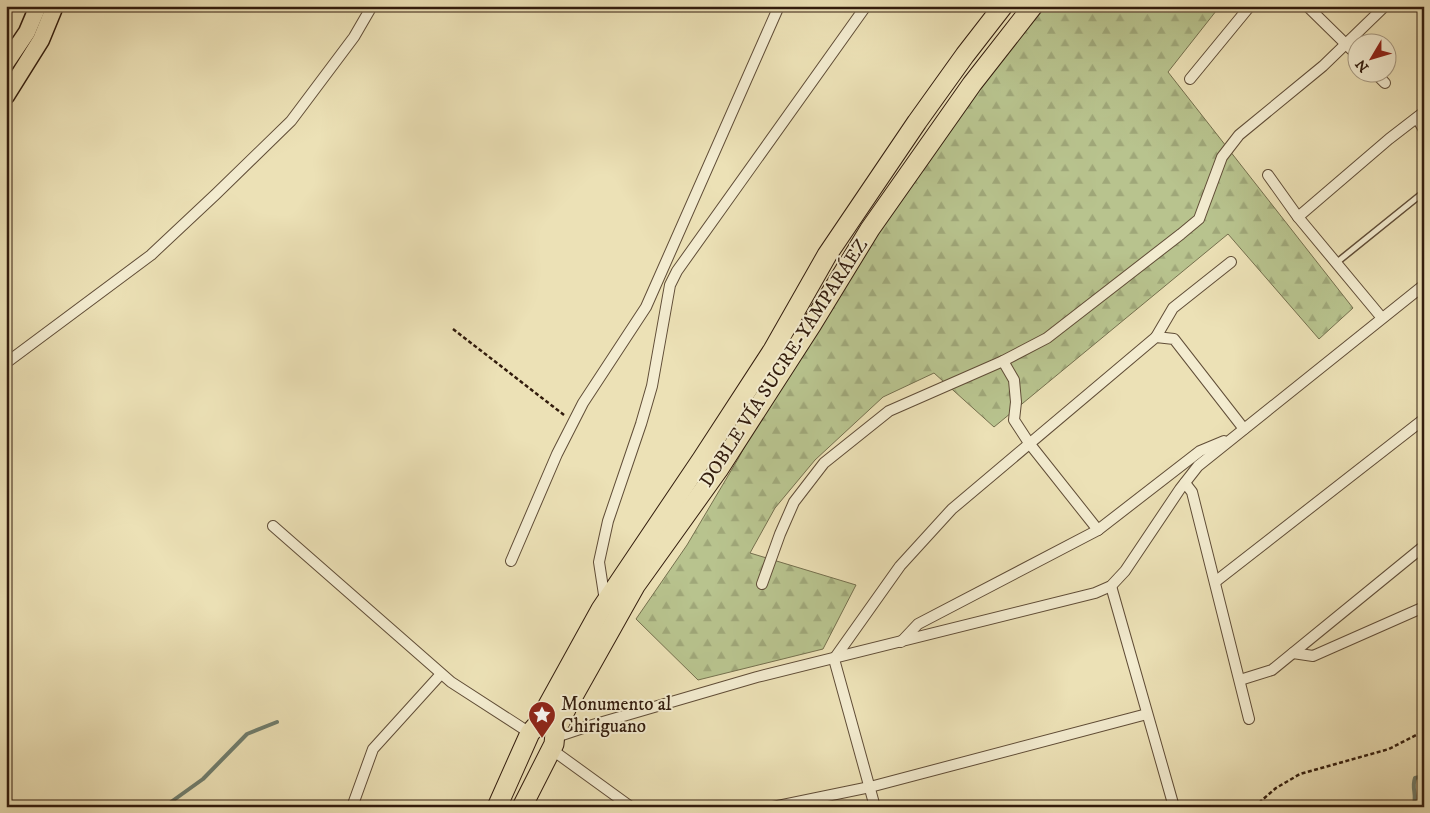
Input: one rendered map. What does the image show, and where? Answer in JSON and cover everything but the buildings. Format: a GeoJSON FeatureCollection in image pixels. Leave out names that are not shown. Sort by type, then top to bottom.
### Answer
{"type":"FeatureCollection","features":[{"type":"Feature","properties":{"kind":"highway","name":"DOBLE VÍA SUCRE-YAMPARÁEZ"},"geometry":{"type":"LineString","coordinates":[[497,807],[530,736],[606,602],[773,350],[827,255],[861,203],[928,107],[1003,6]]}},
{"type":"Feature","properties":{"kind":"highway","name":"DOBLE VÍA SUCRE-YAMPARÁEZ"},"geometry":{"type":"LineString","coordinates":[[522,807],[588,667],[635,586],[723,462],[812,324],[870,229],[972,84],[1033,6]]}},
{"type":"Feature","properties":{"kind":"highway"},"geometry":{"type":"LineString","coordinates":[[548,724],[554,729],[552,744],[539,762],[530,760],[525,754],[530,736],[548,724]]}},
{"type":"Feature","properties":{"kind":"main road"},"geometry":{"type":"LineString","coordinates":[[6,62],[27,32],[38,6]]}},
{"type":"Feature","properties":{"kind":"main road"},"geometry":{"type":"LineString","coordinates":[[6,96],[41,40],[55,6]]}},
{"type":"Feature","properties":{"kind":"street"},"geometry":{"type":"LineString","coordinates":[[6,363],[151,255],[291,121],[354,37],[372,6]]}},
{"type":"Feature","properties":{"kind":"street"},"geometry":{"type":"LineString","coordinates":[[511,561],[557,454],[573,422],[646,308],[779,6]]}},
{"type":"Feature","properties":{"kind":"street"},"geometry":{"type":"LineString","coordinates":[[618,616],[606,602],[599,562],[608,521],[652,386],[670,285],[677,271],[866,6]]}},
{"type":"Feature","properties":{"kind":"street"},"geometry":{"type":"LineString","coordinates":[[1190,79],[1250,6]]}},
{"type":"Feature","properties":{"kind":"street"},"geometry":{"type":"LineString","coordinates":[[1306,6],[1346,44]]}},
{"type":"Feature","properties":{"kind":"street"},"geometry":{"type":"LineString","coordinates":[[762,584],[794,502],[824,463],[889,411],[1004,361],[1047,338],[1199,218],[1222,157],[1239,135],[1323,66],[1385,6]]}},
{"type":"Feature","properties":{"kind":"street"},"geometry":{"type":"LineString","coordinates":[[1298,217],[1420,115],[1424,130]]}},
{"type":"Feature","properties":{"kind":"street"},"geometry":{"type":"LineString","coordinates":[[1268,175],[1298,217],[1382,318]]}},
{"type":"Feature","properties":{"kind":"street"},"geometry":{"type":"LineString","coordinates":[[834,659],[900,566],[952,509],[1156,337],[1173,308],[1231,262]]}},
{"type":"Feature","properties":{"kind":"street"},"geometry":{"type":"LineString","coordinates":[[660,276],[670,285]]}},
{"type":"Feature","properties":{"kind":"street"},"geometry":{"type":"LineString","coordinates":[[631,807],[552,744],[589,726],[757,677],[1095,593],[1111,586],[1125,571],[1198,466],[1424,285]]}},
{"type":"Feature","properties":{"kind":"street"},"geometry":{"type":"LineString","coordinates":[[1156,337],[1174,339],[1240,432]]}},
{"type":"Feature","properties":{"kind":"street"},"geometry":{"type":"LineString","coordinates":[[1004,361],[1014,380],[1016,402],[1014,420],[1029,443],[1098,530]]}},
{"type":"Feature","properties":{"kind":"street"},"geometry":{"type":"LineString","coordinates":[[1215,582],[1424,419]]}},
{"type":"Feature","properties":{"kind":"street"},"geometry":{"type":"LineString","coordinates":[[901,642],[918,624],[1098,530],[1200,451],[1240,432]]}},
{"type":"Feature","properties":{"kind":"street"},"geometry":{"type":"LineString","coordinates":[[1185,483],[1192,492],[1249,719]]}},
{"type":"Feature","properties":{"kind":"street"},"geometry":{"type":"LineString","coordinates":[[273,526],[441,674],[530,736]]}},
{"type":"Feature","properties":{"kind":"street"},"geometry":{"type":"LineString","coordinates":[[1240,680],[1272,670],[1424,546]]}},
{"type":"Feature","properties":{"kind":"street"},"geometry":{"type":"LineString","coordinates":[[1111,586],[1174,807]]}},
{"type":"Feature","properties":{"kind":"street"},"geometry":{"type":"LineString","coordinates":[[1293,653],[1312,656],[1424,607]]}},
{"type":"Feature","properties":{"kind":"street"},"geometry":{"type":"LineString","coordinates":[[834,659],[874,807]]}},
{"type":"Feature","properties":{"kind":"street"},"geometry":{"type":"LineString","coordinates":[[352,807],[373,749],[441,674]]}},
{"type":"Feature","properties":{"kind":"street"},"geometry":{"type":"LineString","coordinates":[[773,807],[870,787],[1147,714]]}},
{"type":"Feature","properties":{"kind":"lane"},"geometry":{"type":"LineString","coordinates":[[1336,263],[1424,192]]}},
{"type":"Feature","properties":{"kind":"path"},"geometry":{"type":"LineString","coordinates":[[453,329],[573,422]]}},
{"type":"Feature","properties":{"kind":"path"},"geometry":{"type":"LineString","coordinates":[[1254,807],[1276,788],[1300,774],[1389,749],[1424,731]]}},
{"type":"Feature","properties":{"kind":"green space"},"geometry":{"type":"Polygon","coordinates":[[[1028,6],[1220,6],[1168,72],[1353,308],[1319,339],[1228,234],[994,427],[934,373],[883,397],[815,460],[775,508],[750,553],[856,585],[823,649],[698,680],[636,619],[687,545],[738,459],[797,348],[1028,6]]]}},
{"type":"Feature","properties":{"kind":"waterway"},"geometry":{"type":"LineString","coordinates":[[164,807],[203,779],[247,734],[277,722]]}},
{"type":"Feature","properties":{"kind":"waterway"},"geometry":{"type":"LineString","coordinates":[[1413,807],[1415,778],[1424,776]]}},
{"type":"Feature","properties":{"kind":"place","name":"Monumento al Chiriguano"},"geometry":{"type":"Point","coordinates":[542,739]}}]}
